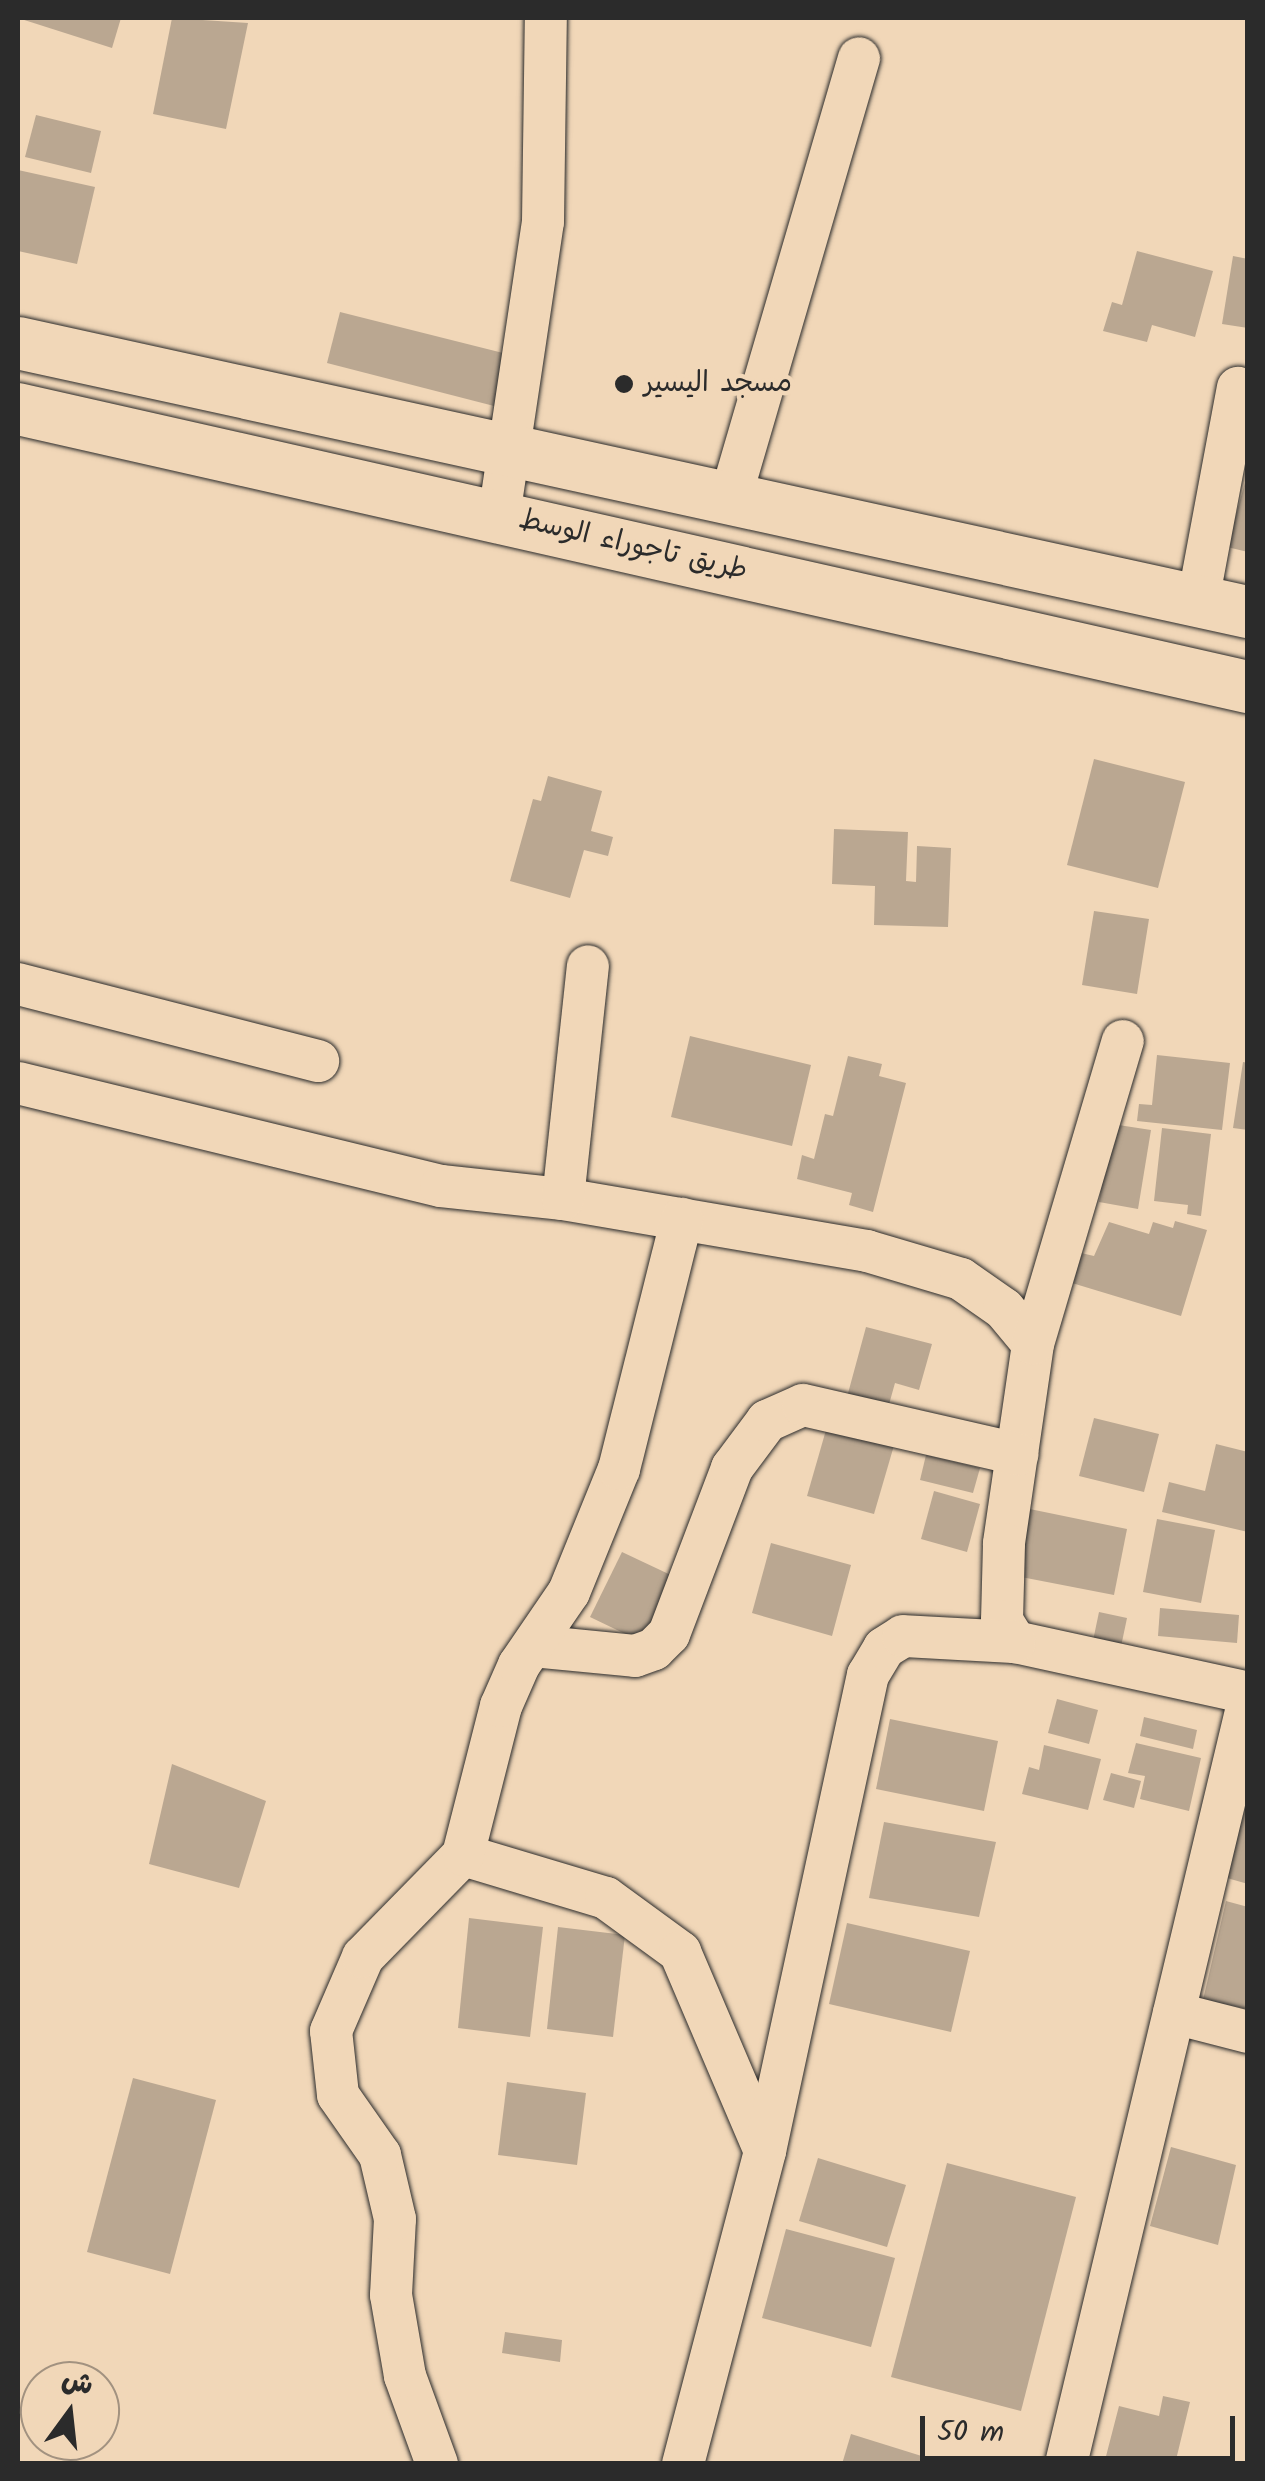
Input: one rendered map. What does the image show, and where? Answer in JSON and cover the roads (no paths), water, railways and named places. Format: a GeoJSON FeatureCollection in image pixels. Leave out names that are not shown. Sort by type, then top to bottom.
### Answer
{"type":"FeatureCollection","features":[{"type":"Feature","properties":{"kind":"main road"},"geometry":{"type":"LineString","coordinates":[[18,343],[512,448],[1223,607]]}},
{"type":"Feature","properties":{"kind":"main road","name":"طريق تاجوراء الوسط"},"geometry":{"type":"LineString","coordinates":[[18,409],[1248,687]]}},
{"type":"Feature","properties":{"kind":"street"},"geometry":{"type":"LineString","coordinates":[[499,516],[543,222],[546,18]]}},
{"type":"Feature","properties":{"kind":"street"},"geometry":{"type":"LineString","coordinates":[[731,496],[859,58]]}},
{"type":"Feature","properties":{"kind":"street"},"geometry":{"type":"LineString","coordinates":[[1223,607],[1238,388]]}},
{"type":"Feature","properties":{"kind":"street"},"geometry":{"type":"LineString","coordinates":[[563,1199],[588,966]]}},
{"type":"Feature","properties":{"kind":"street"},"geometry":{"type":"LineString","coordinates":[[18,984],[318,1061]]}},
{"type":"Feature","properties":{"kind":"street"},"geometry":{"type":"LineString","coordinates":[[1015,1642],[1002,1621],[1017,1454],[1033,1344],[1124,1040]]}},
{"type":"Feature","properties":{"kind":"street"},"geometry":{"type":"LineString","coordinates":[[18,1084],[440,1186],[563,1199],[867,1251],[961,1279],[1004,1308],[1033,1344]]}},
{"type":"Feature","properties":{"kind":"street"},"geometry":{"type":"LineString","coordinates":[[437,2464],[402,2360],[391,2295],[396,2219],[380,2155],[338,2096],[330,2031],[363,1957],[463,1855],[501,1706],[533,1646],[570,1592],[620,1469],[682,1218]]}},
{"type":"Feature","properties":{"kind":"street"},"geometry":{"type":"LineString","coordinates":[[533,1646],[635,1656],[654,1649],[669,1634],[732,1468],[766,1421],[802,1405],[1017,1454]]}},
{"type":"Feature","properties":{"kind":"street"},"geometry":{"type":"LineString","coordinates":[[683,2464],[765,2152],[868,1675],[884,1648],[903,1636],[1015,1642],[1248,1692]]}},
{"type":"Feature","properties":{"kind":"street"},"geometry":{"type":"LineString","coordinates":[[1066,2464],[1248,1703]]}},
{"type":"Feature","properties":{"kind":"street"},"geometry":{"type":"LineString","coordinates":[[463,1855],[606,1898],[680,1952],[765,2152]]}},
{"type":"Feature","properties":{"kind":"street"},"geometry":{"type":"LineString","coordinates":[[1174,2013],[1248,2032]]}},
{"type":"Feature","properties":{"kind":"place","name":"مسجد اليسير"},"geometry":{"type":"Point","coordinates":[624,384]}}]}
